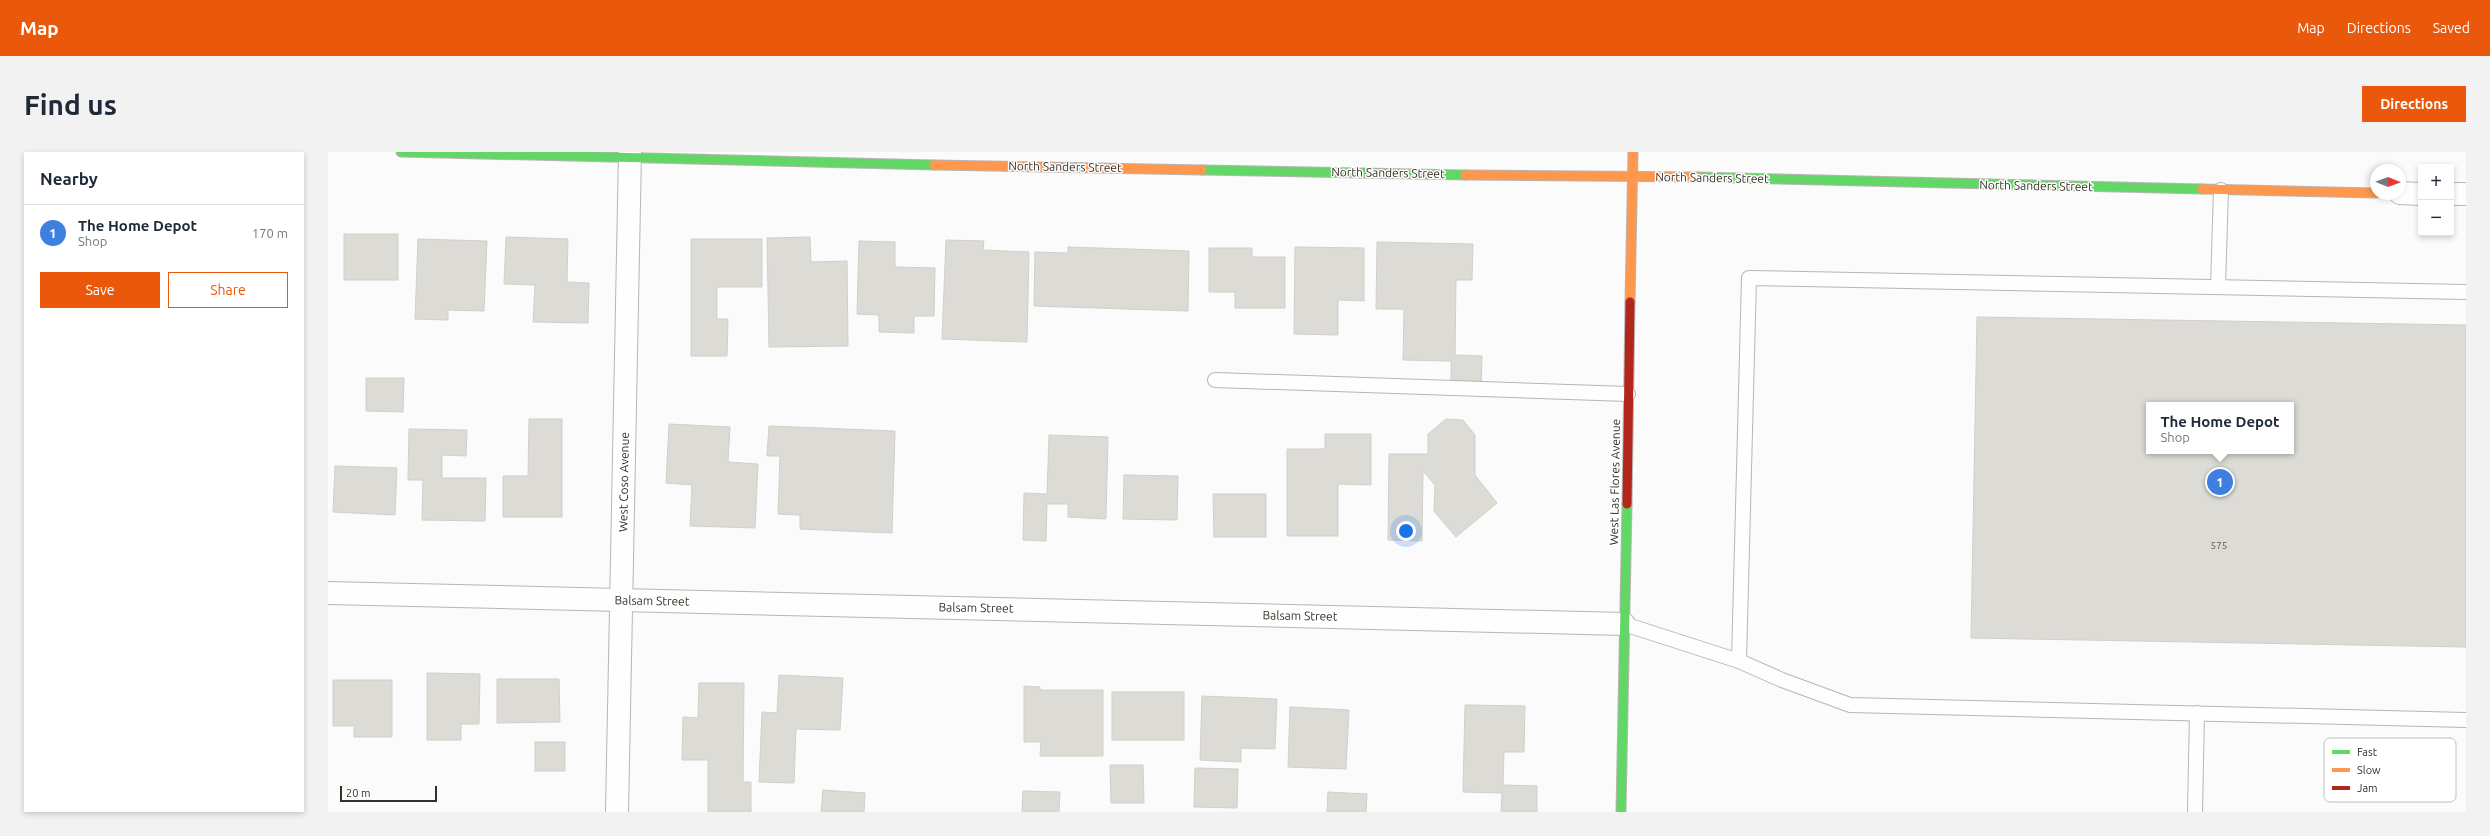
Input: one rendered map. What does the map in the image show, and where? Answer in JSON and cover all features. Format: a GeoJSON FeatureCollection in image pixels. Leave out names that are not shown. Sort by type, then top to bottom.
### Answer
{"type":"FeatureCollection","features":[{"type":"Feature","properties":{"kind":"street","name":"North Sanders Street"},"geometry":{"type":"LineString","coordinates":[[401,152],[1633,176],[2370,193]]}},
{"type":"Feature","properties":{"kind":"street","name":"West Las Flores Avenue"},"geometry":{"type":"LineString","coordinates":[[1621,812],[1633,152]]}},
{"type":"Feature","properties":{"kind":"street","name":"West Coso Avenue"},"geometry":{"type":"LineString","coordinates":[[617,812],[630,156]]}},
{"type":"Feature","properties":{"kind":"street"},"geometry":{"type":"LineString","coordinates":[[2406,193],[2418,194]]}},
{"type":"Feature","properties":{"kind":"street"},"geometry":{"type":"LineString","coordinates":[[2454,194],[2466,194]]}},
{"type":"Feature","properties":{"kind":"street","name":"Balsam Street"},"geometry":{"type":"LineString","coordinates":[[328,593],[1624,624]]}},
{"type":"Feature","properties":{"kind":"lane"},"geometry":{"type":"LineString","coordinates":[[2218,287],[2221,190]]}},
{"type":"Feature","properties":{"kind":"lane"},"geometry":{"type":"LineString","coordinates":[[1740,661],[1749,278],[2466,292]]}},
{"type":"Feature","properties":{"kind":"lane"},"geometry":{"type":"LineString","coordinates":[[1215,380],[1628,394]]}},
{"type":"Feature","properties":{"kind":"lane"},"geometry":{"type":"LineString","coordinates":[[1624,624],[1740,661],[1782,680],[1850,705],[2466,720]]}},
{"type":"Feature","properties":{"kind":"lane"},"geometry":{"type":"LineString","coordinates":[[2195,812],[2196,714]]}},
{"type":"Feature","properties":{"kind":"building"},"geometry":{"type":"Polygon","coordinates":[[[344,234],[398,234],[398,280],[344,280],[344,234]]]}},
{"type":"Feature","properties":{"kind":"building"},"geometry":{"type":"Polygon","coordinates":[[[506,237],[568,239],[567,282],[589,283],[588,323],[533,322],[535,285],[504,284],[506,237]]]}},
{"type":"Feature","properties":{"kind":"building"},"geometry":{"type":"Polygon","coordinates":[[[810,237],[811,262],[847,261],[848,346],[769,347],[767,238],[810,237]]]}},
{"type":"Feature","properties":{"kind":"building"},"geometry":{"type":"Polygon","coordinates":[[[418,239],[487,241],[484,311],[448,310],[448,320],[415,319],[418,239]]]}},
{"type":"Feature","properties":{"kind":"building"},"geometry":{"type":"Polygon","coordinates":[[[691,239],[762,239],[762,287],[717,287],[717,319],[728,319],[727,356],[691,356],[691,239]]]}},
{"type":"Feature","properties":{"kind":"building"},"geometry":{"type":"Polygon","coordinates":[[[946,240],[984,241],[983,250],[1029,252],[1027,342],[942,339],[946,240]]]}},
{"type":"Feature","properties":{"kind":"building"},"geometry":{"type":"Polygon","coordinates":[[[859,241],[895,242],[895,267],[935,268],[934,316],[914,316],[914,333],[879,332],[879,315],[857,314],[859,241]]]}},
{"type":"Feature","properties":{"kind":"building"},"geometry":{"type":"Polygon","coordinates":[[[1377,242],[1473,244],[1472,280],[1456,280],[1455,355],[1482,356],[1481,390],[1451,389],[1451,361],[1403,360],[1404,309],[1376,309],[1377,242]]]}},
{"type":"Feature","properties":{"kind":"building"},"geometry":{"type":"Polygon","coordinates":[[[1068,247],[1189,251],[1188,311],[1034,306],[1035,252],[1068,253],[1068,247]]]}},
{"type":"Feature","properties":{"kind":"building"},"geometry":{"type":"Polygon","coordinates":[[[1295,247],[1364,248],[1364,301],[1338,300],[1338,335],[1294,334],[1295,247]]]}},
{"type":"Feature","properties":{"kind":"building"},"geometry":{"type":"Polygon","coordinates":[[[1209,248],[1252,248],[1252,257],[1285,257],[1285,308],[1235,308],[1235,292],[1209,292],[1209,248]]]}},
{"type":"Feature","properties":{"kind":"building"},"geometry":{"type":"Polygon","coordinates":[[[1977,317],[2466,325],[2466,647],[1971,638],[1977,317]]]}},
{"type":"Feature","properties":{"kind":"building"},"geometry":{"type":"Polygon","coordinates":[[[366,378],[404,378],[403,412],[366,411],[366,378]]]}},
{"type":"Feature","properties":{"kind":"building"},"geometry":{"type":"Polygon","coordinates":[[[529,419],[562,419],[562,517],[503,517],[503,476],[528,476],[529,419]]]}},
{"type":"Feature","properties":{"kind":"building"},"geometry":{"type":"Polygon","coordinates":[[[1446,419],[1463,420],[1475,435],[1475,475],[1497,503],[1456,537],[1434,511],[1435,485],[1423,471],[1422,541],[1388,540],[1389,454],[1428,454],[1428,434],[1446,419]]]}},
{"type":"Feature","properties":{"kind":"building"},"geometry":{"type":"Polygon","coordinates":[[[669,424],[730,427],[728,462],[758,464],[755,528],[690,526],[692,485],[666,483],[669,424]]]}},
{"type":"Feature","properties":{"kind":"building"},"geometry":{"type":"Polygon","coordinates":[[[769,426],[895,431],[892,533],[800,529],[800,515],[778,514],[780,456],[767,456],[769,426]]]}},
{"type":"Feature","properties":{"kind":"building"},"geometry":{"type":"Polygon","coordinates":[[[409,429],[467,430],[466,456],[442,455],[442,478],[486,478],[485,521],[422,520],[423,480],[408,480],[409,429]]]}},
{"type":"Feature","properties":{"kind":"building"},"geometry":{"type":"Polygon","coordinates":[[[1325,434],[1371,434],[1371,485],[1338,484],[1338,536],[1287,536],[1287,449],[1325,449],[1325,434]]]}},
{"type":"Feature","properties":{"kind":"building"},"geometry":{"type":"Polygon","coordinates":[[[1049,435],[1108,437],[1106,519],[1068,517],[1068,504],[1047,504],[1046,541],[1023,540],[1024,493],[1047,494],[1049,435]]]}},
{"type":"Feature","properties":{"kind":"building"},"geometry":{"type":"Polygon","coordinates":[[[335,466],[397,468],[395,515],[333,512],[335,466]]]}},
{"type":"Feature","properties":{"kind":"building"},"geometry":{"type":"Polygon","coordinates":[[[1124,475],[1178,476],[1177,520],[1123,519],[1124,475]]]}},
{"type":"Feature","properties":{"kind":"building"},"geometry":{"type":"Polygon","coordinates":[[[1213,494],[1266,494],[1266,537],[1214,537],[1213,494]]]}},
{"type":"Feature","properties":{"kind":"building"},"geometry":{"type":"Polygon","coordinates":[[[427,673],[480,674],[479,724],[461,724],[461,740],[427,740],[427,673]]]}},
{"type":"Feature","properties":{"kind":"building"},"geometry":{"type":"Polygon","coordinates":[[[779,675],[843,678],[840,730],[796,729],[794,783],[759,782],[762,712],[777,713],[779,675]]]}},
{"type":"Feature","properties":{"kind":"building"},"geometry":{"type":"Polygon","coordinates":[[[497,679],[559,679],[560,722],[497,723],[497,679]]]}},
{"type":"Feature","properties":{"kind":"building"},"geometry":{"type":"Polygon","coordinates":[[[333,680],[392,680],[392,737],[354,737],[354,726],[333,726],[333,680]]]}},
{"type":"Feature","properties":{"kind":"building"},"geometry":{"type":"Polygon","coordinates":[[[699,683],[744,683],[743,782],[751,782],[751,812],[708,812],[708,760],[682,760],[683,717],[698,718],[699,683]]]}},
{"type":"Feature","properties":{"kind":"building"},"geometry":{"type":"Polygon","coordinates":[[[1024,686],[1040,687],[1040,690],[1103,690],[1103,756],[1040,756],[1041,742],[1024,742],[1024,686]]]}},
{"type":"Feature","properties":{"kind":"building"},"geometry":{"type":"Polygon","coordinates":[[[1112,692],[1184,692],[1184,740],[1112,740],[1112,692]]]}},
{"type":"Feature","properties":{"kind":"building"},"geometry":{"type":"Polygon","coordinates":[[[1202,696],[1277,699],[1275,749],[1241,748],[1241,762],[1200,760],[1202,696]]]}},
{"type":"Feature","properties":{"kind":"building"},"geometry":{"type":"Polygon","coordinates":[[[1465,705],[1525,706],[1524,752],[1504,752],[1503,785],[1537,786],[1537,812],[1501,812],[1502,793],[1463,792],[1465,705]]]}},
{"type":"Feature","properties":{"kind":"building"},"geometry":{"type":"Polygon","coordinates":[[[1290,707],[1349,710],[1346,769],[1288,767],[1290,707]]]}},
{"type":"Feature","properties":{"kind":"building"},"geometry":{"type":"Polygon","coordinates":[[[535,742],[565,742],[565,771],[535,771],[535,742]]]}},
{"type":"Feature","properties":{"kind":"building"},"geometry":{"type":"Polygon","coordinates":[[[1110,765],[1143,765],[1144,803],[1111,803],[1110,765]]]}},
{"type":"Feature","properties":{"kind":"building"},"geometry":{"type":"Polygon","coordinates":[[[1195,768],[1238,769],[1237,808],[1194,807],[1195,768]]]}},
{"type":"Feature","properties":{"kind":"building"},"geometry":{"type":"Polygon","coordinates":[[[823,790],[865,793],[864,812],[821,812],[823,790]]]}},
{"type":"Feature","properties":{"kind":"building"},"geometry":{"type":"Polygon","coordinates":[[[1023,791],[1060,792],[1059,812],[1022,812],[1023,791]]]}},
{"type":"Feature","properties":{"kind":"building"},"geometry":{"type":"Polygon","coordinates":[[[1328,792],[1367,794],[1366,812],[1327,812],[1328,792]]]}},
{"type":"Feature","properties":{"kind":"traffic: fast"},"geometry":{"type":"LineString","coordinates":[[401,152],[934,165]]}},
{"type":"Feature","properties":{"kind":"traffic: fast"},"geometry":{"type":"LineString","coordinates":[[1202,170],[1465,175]]}},
{"type":"Feature","properties":{"kind":"traffic: fast"},"geometry":{"type":"LineString","coordinates":[[1698,177],[2202,189]]}},
{"type":"Feature","properties":{"kind":"traffic: fast"},"geometry":{"type":"LineString","coordinates":[[1621,812],[1627,504]]}},
{"type":"Feature","properties":{"kind":"traffic: slow"},"geometry":{"type":"LineString","coordinates":[[1630,302],[1633,152]]}},
{"type":"Feature","properties":{"kind":"traffic: slow"},"geometry":{"type":"LineString","coordinates":[[934,165],[1202,170]]}},
{"type":"Feature","properties":{"kind":"traffic: slow"},"geometry":{"type":"LineString","coordinates":[[1465,175],[1698,177]]}},
{"type":"Feature","properties":{"kind":"traffic: slow"},"geometry":{"type":"LineString","coordinates":[[2202,189],[2370,193]]}},
{"type":"Feature","properties":{"kind":"traffic: jam"},"geometry":{"type":"LineString","coordinates":[[1627,504],[1630,302]]}},
{"type":"Feature","properties":{"kind":"place","name":"The Home Depot"},"geometry":{"type":"Point","coordinates":[2220,482]}}]}
